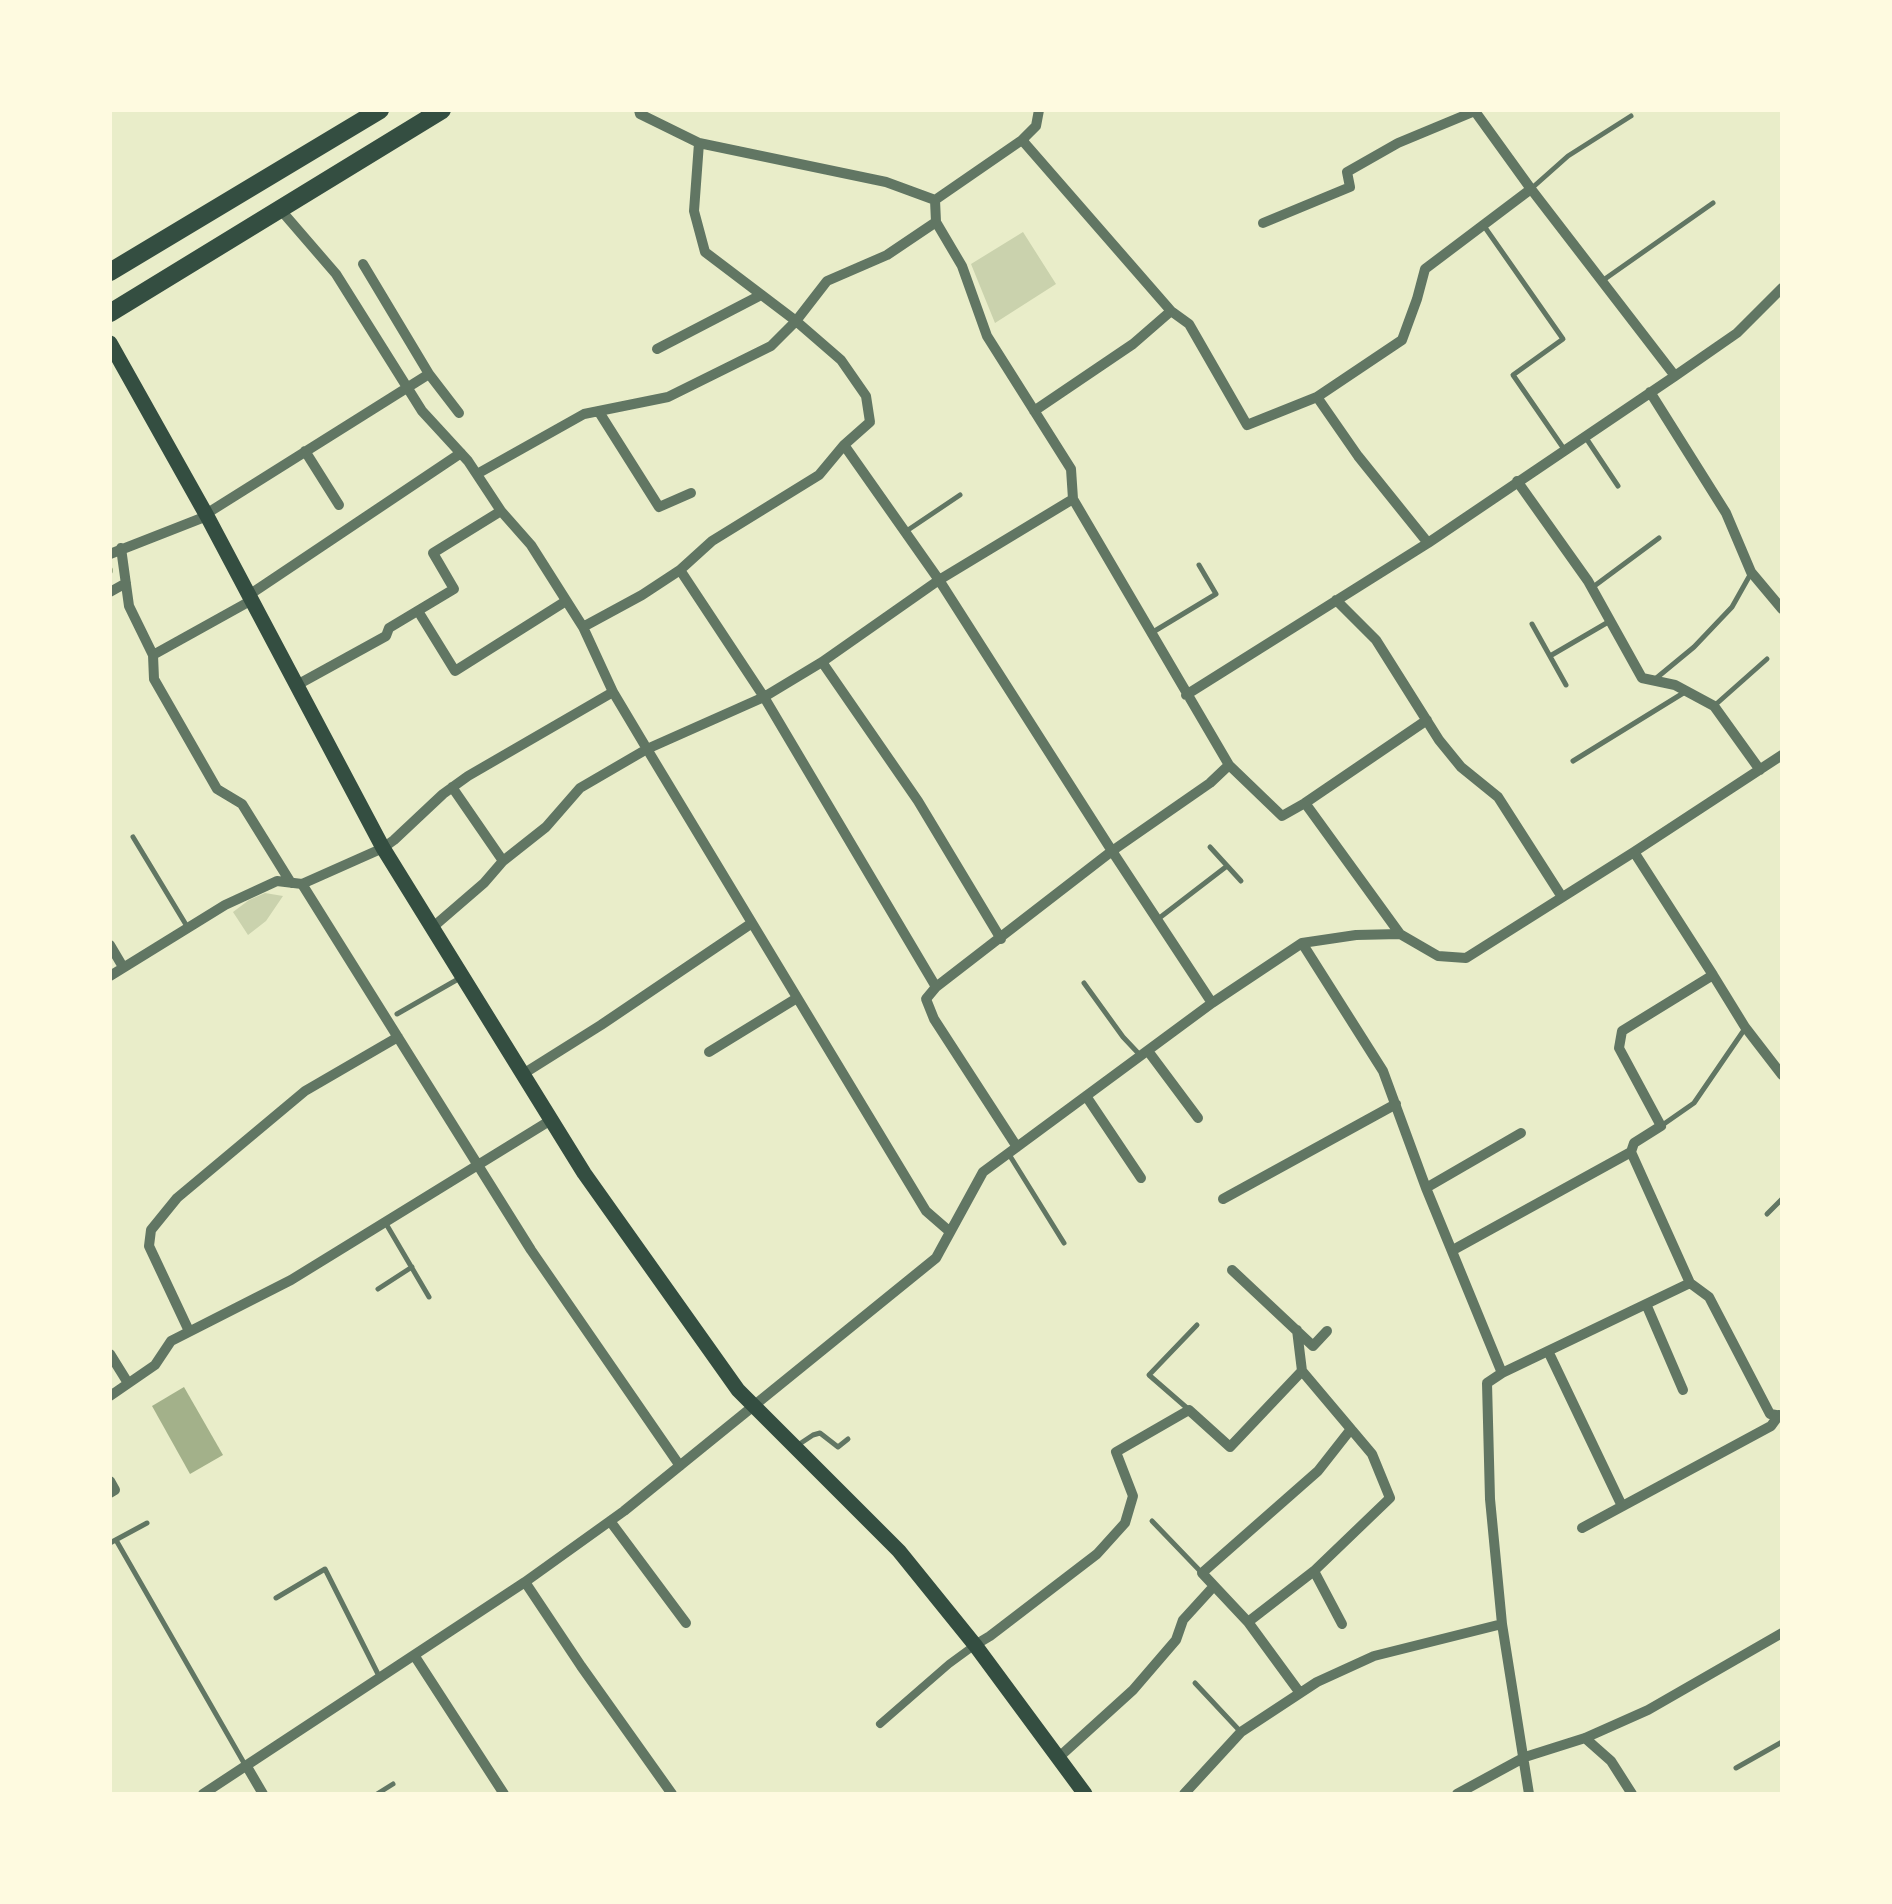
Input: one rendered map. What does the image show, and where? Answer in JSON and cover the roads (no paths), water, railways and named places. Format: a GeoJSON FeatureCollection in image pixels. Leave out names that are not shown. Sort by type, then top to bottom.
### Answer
{"type":"FeatureCollection","features":[{"type":"Feature","properties":{"kind":"highway"},"geometry":{"type":"LineString","coordinates":[[110,272],[380,110]]}},
{"type":"Feature","properties":{"kind":"highway"},"geometry":{"type":"LineString","coordinates":[[110,312],[442,110]]}},
{"type":"Feature","properties":{"kind":"main road"},"geometry":{"type":"LineString","coordinates":[[110,342],[207,515],[383,848],[584,1173],[738,1390],[899,1551],[1086,1794]]}},
{"type":"Feature","properties":{"kind":"street"},"geometry":{"type":"LineString","coordinates":[[639,110],[640,114],[699,143],[886,182],[936,200]]}},
{"type":"Feature","properties":{"kind":"street"},"geometry":{"type":"LineString","coordinates":[[936,200],[1022,140],[1036,126],[1038,110]]}},
{"type":"Feature","properties":{"kind":"street"},"geometry":{"type":"LineString","coordinates":[[1262,223],[1350,187],[1347,172],[1398,144],[1475,111],[1530,189],[1676,376]]}},
{"type":"Feature","properties":{"kind":"street"},"geometry":{"type":"LineString","coordinates":[[1022,140],[1171,311],[1189,324],[1247,424],[1316,397],[1402,340],[1425,269],[1530,189]]}},
{"type":"Feature","properties":{"kind":"street"},"geometry":{"type":"LineString","coordinates":[[583,627],[642,595],[680,570],[712,541],[819,475],[870,422],[866,396],[841,360],[705,252],[694,211],[699,143]]}},
{"type":"Feature","properties":{"kind":"street"},"geometry":{"type":"LineString","coordinates":[[936,200],[936,222],[962,266],[987,336],[1071,469],[1073,499],[1229,765],[1282,816],[1426,720]]}},
{"type":"Feature","properties":{"kind":"street"},"geometry":{"type":"LineString","coordinates":[[279,208],[336,274],[422,411],[461,453],[501,511],[531,545],[583,627],[613,692],[926,1212],[949,1231]]}},
{"type":"Feature","properties":{"kind":"street"},"geometry":{"type":"LineString","coordinates":[[476,474],[584,414],[668,396],[771,346],[828,281],[887,255],[936,222]]}},
{"type":"Feature","properties":{"kind":"street"},"geometry":{"type":"LineString","coordinates":[[363,264],[429,374],[459,414]]}},
{"type":"Feature","properties":{"kind":"street"},"geometry":{"type":"LineString","coordinates":[[1186,695],[1428,543],[1676,376],[1737,334],[1782,288]]}},
{"type":"Feature","properties":{"kind":"street"},"geometry":{"type":"LineString","coordinates":[[657,349],[761,294]]}},
{"type":"Feature","properties":{"kind":"street"},"geometry":{"type":"LineString","coordinates":[[1034,411],[1133,344],[1171,311]]}},
{"type":"Feature","properties":{"kind":"street"},"geometry":{"type":"LineString","coordinates":[[429,374],[207,515],[116,551],[128,606],[153,656],[154,679],[217,789],[242,804],[398,1037],[532,1250],[680,1466]]}},
{"type":"Feature","properties":{"kind":"street"},"geometry":{"type":"LineString","coordinates":[[1650,392],[1726,513],[1752,572],[1782,609]]}},
{"type":"Feature","properties":{"kind":"street"},"geometry":{"type":"LineString","coordinates":[[1316,397],[1428,543]]}},
{"type":"Feature","properties":{"kind":"street"},"geometry":{"type":"LineString","coordinates":[[598,412],[659,507],[692,493]]}},
{"type":"Feature","properties":{"kind":"street"},"geometry":{"type":"LineString","coordinates":[[844,445],[939,580],[1212,1003]]}},
{"type":"Feature","properties":{"kind":"street"},"geometry":{"type":"LineString","coordinates":[[305,451],[340,505]]}},
{"type":"Feature","properties":{"kind":"street"},"geometry":{"type":"LineString","coordinates":[[153,656],[250,597],[461,453]]}},
{"type":"Feature","properties":{"kind":"street"},"geometry":{"type":"LineString","coordinates":[[1517,480],[1591,588],[1642,678],[1674,685],[1714,706],[1760,770]]}},
{"type":"Feature","properties":{"kind":"street"},"geometry":{"type":"LineString","coordinates":[[432,928],[503,861],[546,827],[580,788],[647,749],[764,697],[822,662],[939,580],[1073,499]]}},
{"type":"Feature","properties":{"kind":"street"},"geometry":{"type":"LineString","coordinates":[[297,685],[386,636],[389,628],[454,588],[432,554],[501,511]]}},
{"type":"Feature","properties":{"kind":"street"},"geometry":{"type":"LineString","coordinates":[[680,570],[764,697],[936,988]]}},
{"type":"Feature","properties":{"kind":"street"},"geometry":{"type":"LineString","coordinates":[[110,592],[126,583]]}},
{"type":"Feature","properties":{"kind":"street"},"geometry":{"type":"LineString","coordinates":[[1336,600],[1376,640],[1461,768],[1498,797],[1562,897]]}},
{"type":"Feature","properties":{"kind":"street"},"geometry":{"type":"LineString","coordinates":[[418,611],[455,671],[566,601]]}},
{"type":"Feature","properties":{"kind":"street"},"geometry":{"type":"LineString","coordinates":[[822,662],[918,802],[1001,939]]}},
{"type":"Feature","properties":{"kind":"street"},"geometry":{"type":"LineString","coordinates":[[110,976],[225,905],[276,881],[296,884],[383,848],[452,787],[613,692]]}},
{"type":"Feature","properties":{"kind":"street"},"geometry":{"type":"LineString","coordinates":[[1305,803],[1400,934],[1438,956],[1466,958],[1782,756]]}},
{"type":"Feature","properties":{"kind":"street"},"geometry":{"type":"LineString","coordinates":[[1012,1150],[934,1020],[926,999],[1112,851],[1210,783],[1229,765]]}},
{"type":"Feature","properties":{"kind":"street"},"geometry":{"type":"LineString","coordinates":[[452,787],[503,861]]}},
{"type":"Feature","properties":{"kind":"street"},"geometry":{"type":"LineString","coordinates":[[1634,852],[1745,1027],[1781,1072]]}},
{"type":"Feature","properties":{"kind":"street"},"geometry":{"type":"LineString","coordinates":[[523,1074],[752,923]]}},
{"type":"Feature","properties":{"kind":"street"},"geometry":{"type":"LineString","coordinates":[[203,1794],[525,1582],[610,1521],[936,1258],[982,1172],[1212,1003],[1302,943],[1356,935],[1400,934]]}},
{"type":"Feature","properties":{"kind":"street"},"geometry":{"type":"LineString","coordinates":[[1302,943],[1383,1071],[1502,1373]]}},
{"type":"Feature","properties":{"kind":"street"},"geometry":{"type":"LineString","coordinates":[[110,945],[123,968]]}},
{"type":"Feature","properties":{"kind":"street"},"geometry":{"type":"LineString","coordinates":[[1453,1250],[1630,1152],[1634,1143],[1661,1126],[1619,1048],[1622,1030],[1713,975]]}},
{"type":"Feature","properties":{"kind":"street"},"geometry":{"type":"LineString","coordinates":[[708,1052],[797,998]]}},
{"type":"Feature","properties":{"kind":"street"},"geometry":{"type":"LineString","coordinates":[[190,1331],[149,1246],[151,1230],[177,1198],[304,1090],[398,1037]]}},
{"type":"Feature","properties":{"kind":"street"},"geometry":{"type":"LineString","coordinates":[[1144,1053],[1198,1118]]}},
{"type":"Feature","properties":{"kind":"street"},"geometry":{"type":"LineString","coordinates":[[1086,1096],[1141,1178]]}},
{"type":"Feature","properties":{"kind":"street"},"geometry":{"type":"LineString","coordinates":[[1223,1199],[1396,1104]]}},
{"type":"Feature","properties":{"kind":"street"},"geometry":{"type":"LineString","coordinates":[[110,1396],[155,1364],[171,1341],[291,1280],[551,1120]]}},
{"type":"Feature","properties":{"kind":"street"},"geometry":{"type":"LineString","coordinates":[[1426,1188],[1520,1133]]}},
{"type":"Feature","properties":{"kind":"street"},"geometry":{"type":"LineString","coordinates":[[1582,1528],[1772,1426],[1780,1416],[1770,1414],[1709,1297],[1690,1283],[1630,1152]]}},
{"type":"Feature","properties":{"kind":"street"},"geometry":{"type":"LineString","coordinates":[[1232,1270],[1313,1346],[1327,1331]]}},
{"type":"Feature","properties":{"kind":"street"},"geometry":{"type":"LineString","coordinates":[[1529,1794],[1502,1624],[1490,1499],[1487,1384],[1502,1373],[1690,1283]]}},
{"type":"Feature","properties":{"kind":"street"},"geometry":{"type":"LineString","coordinates":[[1646,1304],[1683,1390]]}},
{"type":"Feature","properties":{"kind":"street"},"geometry":{"type":"LineString","coordinates":[[1248,1622],[1314,1572],[1390,1498],[1372,1454],[1302,1371],[1297,1330]]}},
{"type":"Feature","properties":{"kind":"street"},"geometry":{"type":"LineString","coordinates":[[1548,1351],[1622,1506]]}},
{"type":"Feature","properties":{"kind":"street"},"geometry":{"type":"LineString","coordinates":[[110,1354],[128,1383]]}},
{"type":"Feature","properties":{"kind":"street"},"geometry":{"type":"LineString","coordinates":[[880,1724],[949,1664],[1112,1539],[1125,1523],[1134,1496],[1116,1452],[1189,1410],[1230,1446],[1302,1371]]}},
{"type":"Feature","properties":{"kind":"street"},"geometry":{"type":"LineString","coordinates":[[1300,1693],[1248,1622],[1202,1573],[1318,1471],[1351,1429]]}},
{"type":"Feature","properties":{"kind":"street"},"geometry":{"type":"LineString","coordinates":[[110,1482],[115,1490],[110,1493]]}},
{"type":"Feature","properties":{"kind":"street"},"geometry":{"type":"LineString","coordinates":[[610,1521],[686,1623]]}},
{"type":"Feature","properties":{"kind":"street"},"geometry":{"type":"LineString","coordinates":[[1314,1572],[1342,1624]]}},
{"type":"Feature","properties":{"kind":"street"},"geometry":{"type":"LineString","coordinates":[[525,1582],[672,1794]]}},
{"type":"Feature","properties":{"kind":"street"},"geometry":{"type":"LineString","coordinates":[[1058,1758],[1133,1690],[1176,1640],[1183,1620],[1214,1586]]}},
{"type":"Feature","properties":{"kind":"street"},"geometry":{"type":"LineString","coordinates":[[1184,1794],[1242,1732],[1317,1682],[1374,1656],[1502,1624]]}},
{"type":"Feature","properties":{"kind":"street"},"geometry":{"type":"LineString","coordinates":[[1457,1794],[1524,1757],[1584,1738],[1648,1710],[1782,1634]]}},
{"type":"Feature","properties":{"kind":"street"},"geometry":{"type":"LineString","coordinates":[[414,1656],[504,1794]]}},
{"type":"Feature","properties":{"kind":"street"},"geometry":{"type":"LineString","coordinates":[[1584,1738],[1611,1761],[1632,1794]]}},
{"type":"Feature","properties":{"kind":"street"},"geometry":{"type":"LineString","coordinates":[[246,1765],[262,1794]]}},
{"type":"Feature","properties":{"kind":"lane"},"geometry":{"type":"LineString","coordinates":[[1530,189],[1568,156],[1630,116]]}},
{"type":"Feature","properties":{"kind":"lane"},"geometry":{"type":"LineString","coordinates":[[1602,281],[1713,203]]}},
{"type":"Feature","properties":{"kind":"lane"},"geometry":{"type":"LineString","coordinates":[[1484,226],[1564,338],[1513,375],[1564,449]]}},
{"type":"Feature","properties":{"kind":"lane"},"geometry":{"type":"LineString","coordinates":[[1584,436],[1618,486]]}},
{"type":"Feature","properties":{"kind":"lane"},"geometry":{"type":"LineString","coordinates":[[905,532],[960,495]]}},
{"type":"Feature","properties":{"kind":"lane"},"geometry":{"type":"LineString","coordinates":[[1591,588],[1659,538]]}},
{"type":"Feature","properties":{"kind":"lane"},"geometry":{"type":"LineString","coordinates":[[1151,634],[1216,594],[1199,566]]}},
{"type":"Feature","properties":{"kind":"lane"},"geometry":{"type":"LineString","coordinates":[[1653,680],[1694,647],[1732,607],[1752,572]]}},
{"type":"Feature","properties":{"kind":"lane"},"geometry":{"type":"LineString","coordinates":[[1550,656],[1610,622]]}},
{"type":"Feature","properties":{"kind":"lane"},"geometry":{"type":"LineString","coordinates":[[1532,624],[1566,684]]}},
{"type":"Feature","properties":{"kind":"lane"},"geometry":{"type":"LineString","coordinates":[[1714,706],[1767,659]]}},
{"type":"Feature","properties":{"kind":"lane"},"geometry":{"type":"LineString","coordinates":[[1573,761],[1686,691]]}},
{"type":"Feature","properties":{"kind":"lane"},"geometry":{"type":"LineString","coordinates":[[133,837],[188,928]]}},
{"type":"Feature","properties":{"kind":"lane"},"geometry":{"type":"LineString","coordinates":[[1210,846],[1242,881]]}},
{"type":"Feature","properties":{"kind":"lane"},"geometry":{"type":"LineString","coordinates":[[1157,919],[1227,866]]}},
{"type":"Feature","properties":{"kind":"lane"},"geometry":{"type":"LineString","coordinates":[[398,1014],[463,976]]}},
{"type":"Feature","properties":{"kind":"lane"},"geometry":{"type":"LineString","coordinates":[[1084,982],[1123,1037],[1144,1053]]}},
{"type":"Feature","properties":{"kind":"lane"},"geometry":{"type":"LineString","coordinates":[[1661,1126],[1694,1103],[1745,1027]]}},
{"type":"Feature","properties":{"kind":"lane"},"geometry":{"type":"LineString","coordinates":[[1012,1150],[1064,1243]]}},
{"type":"Feature","properties":{"kind":"lane"},"geometry":{"type":"LineString","coordinates":[[1767,1214],[1782,1199]]}},
{"type":"Feature","properties":{"kind":"lane"},"geometry":{"type":"LineString","coordinates":[[385,1222],[429,1297]]}},
{"type":"Feature","properties":{"kind":"lane"},"geometry":{"type":"LineString","coordinates":[[378,1289],[412,1268]]}},
{"type":"Feature","properties":{"kind":"lane"},"geometry":{"type":"LineString","coordinates":[[1189,1410],[1150,1375],[1197,1325]]}},
{"type":"Feature","properties":{"kind":"lane"},"geometry":{"type":"LineString","coordinates":[[796,1447],[820,1434],[838,1447],[848,1439]]}},
{"type":"Feature","properties":{"kind":"lane"},"geometry":{"type":"LineString","coordinates":[[1152,1521],[1202,1573]]}},
{"type":"Feature","properties":{"kind":"lane"},"geometry":{"type":"LineString","coordinates":[[147,1523],[113,1542],[246,1765]]}},
{"type":"Feature","properties":{"kind":"lane"},"geometry":{"type":"LineString","coordinates":[[276,1598],[325,1569],[380,1678]]}},
{"type":"Feature","properties":{"kind":"lane"},"geometry":{"type":"LineString","coordinates":[[1196,1683],[1242,1732]]}},
{"type":"Feature","properties":{"kind":"lane"},"geometry":{"type":"LineString","coordinates":[[1736,1768],[1782,1742]]}},
{"type":"Feature","properties":{"kind":"lane"},"geometry":{"type":"LineString","coordinates":[[376,1794],[393,1784]]}}]}
